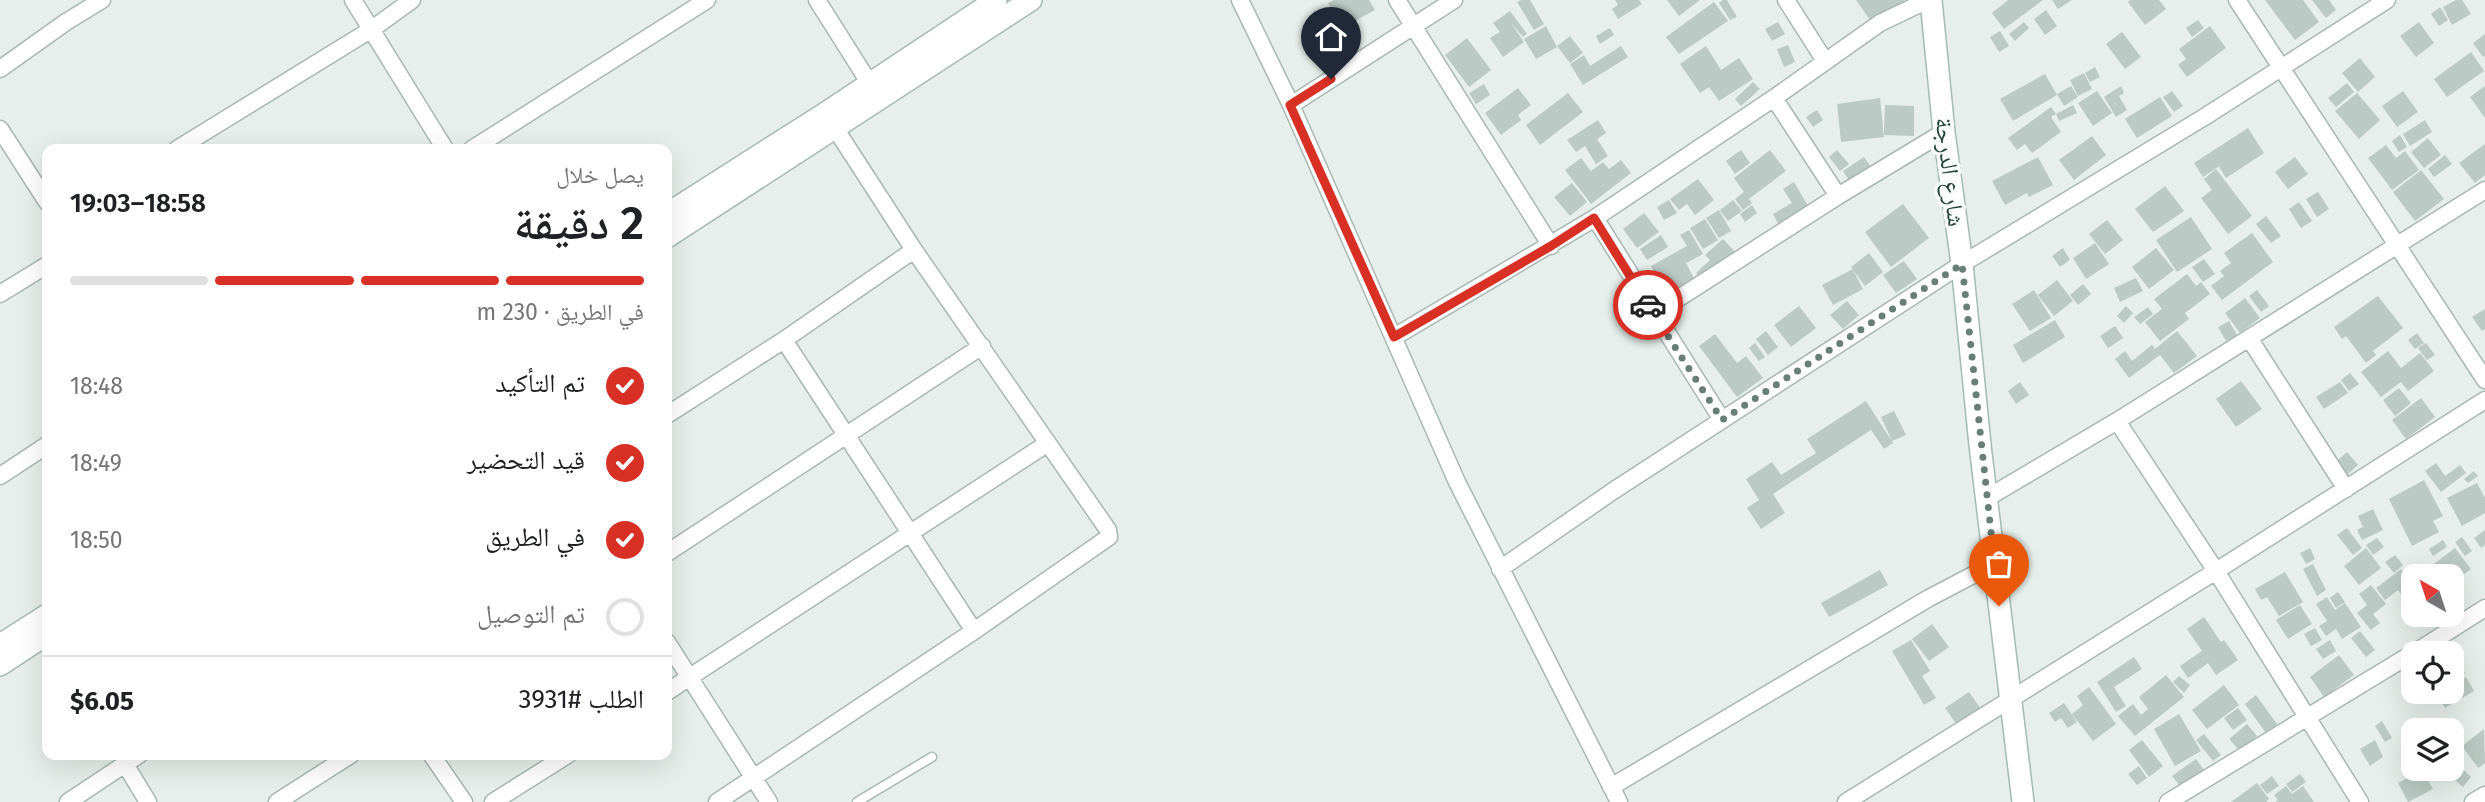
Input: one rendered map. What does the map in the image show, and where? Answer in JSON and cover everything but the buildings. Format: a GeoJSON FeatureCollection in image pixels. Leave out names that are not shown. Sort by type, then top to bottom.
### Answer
{"type":"FeatureCollection","features":[{"type":"Feature","properties":{"kind":"street"},"geometry":{"type":"LineString","coordinates":[[0,69],[102,0]]}},
{"type":"Feature","properties":{"kind":"street"},"geometry":{"type":"LineString","coordinates":[[353,0],[442,144]]}},
{"type":"Feature","properties":{"kind":"street"},"geometry":{"type":"LineString","coordinates":[[185,144],[372,29],[412,0]]}},
{"type":"Feature","properties":{"kind":"street"},"geometry":{"type":"LineString","coordinates":[[480,144],[707,0]]}},
{"type":"Feature","properties":{"kind":"street"},"geometry":{"type":"LineString","coordinates":[[817,0],[870,84]]}},
{"type":"Feature","properties":{"kind":"street"},"geometry":{"type":"LineString","coordinates":[[672,211],[996,0]]}},
{"type":"Feature","properties":{"kind":"street"},"geometry":{"type":"LineString","coordinates":[[672,234],[1031,0]]}},
{"type":"Feature","properties":{"kind":"street"},"geometry":{"type":"LineString","coordinates":[[1240,0],[1290,105],[1457,482],[1619,802]]}},
{"type":"Feature","properties":{"kind":"street"},"geometry":{"type":"LineString","coordinates":[[1397,0],[1551,246]]}},
{"type":"Feature","properties":{"kind":"street"},"geometry":{"type":"LineString","coordinates":[[1290,105],[1454,0]]}},
{"type":"Feature","properties":{"kind":"street"},"geometry":{"type":"LineString","coordinates":[[1786,0],[1825,61]]}},
{"type":"Feature","properties":{"kind":"street"},"geometry":{"type":"LineString","coordinates":[[1394,337],[1594,218],[1774,98],[1903,5],[1929,0]]}},
{"type":"Feature","properties":{"kind":"street","name":"شارع الدرجة"},"geometry":{"type":"LineString","coordinates":[[1929,0],[2023,802]]}},
{"type":"Feature","properties":{"kind":"street"},"geometry":{"type":"LineString","coordinates":[[2237,0],[2485,380]]}},
{"type":"Feature","properties":{"kind":"street"},"geometry":{"type":"LineString","coordinates":[[1500,569],[1613,491],[1962,264],[2206,116],[2387,0]]}},
{"type":"Feature","properties":{"kind":"street"},"geometry":{"type":"LineString","coordinates":[[1774,98],[1838,196]]}},
{"type":"Feature","properties":{"kind":"street"},"geometry":{"type":"LineString","coordinates":[[717,802],[974,631],[1109,537],[1108,530],[914,250],[835,128]]}},
{"type":"Feature","properties":{"kind":"street"},"geometry":{"type":"LineString","coordinates":[[0,129],[42,194]]}},
{"type":"Feature","properties":{"kind":"street"},"geometry":{"type":"LineString","coordinates":[[1654,314],[1838,196],[1944,132]]}},
{"type":"Feature","properties":{"kind":"street"},"geometry":{"type":"LineString","coordinates":[[1987,498],[2117,421],[2485,190]]}},
{"type":"Feature","properties":{"kind":"street"},"geometry":{"type":"LineString","coordinates":[[1594,218],[1722,420]]}},
{"type":"Feature","properties":{"kind":"street"},"geometry":{"type":"LineString","coordinates":[[672,412],[784,340],[914,250]]}},
{"type":"Feature","properties":{"kind":"street"},"geometry":{"type":"LineString","coordinates":[[0,294],[42,268]]}},
{"type":"Feature","properties":{"kind":"street"},"geometry":{"type":"LineString","coordinates":[[2249,338],[2346,489]]}},
{"type":"Feature","properties":{"kind":"street"},"geometry":{"type":"LineString","coordinates":[[784,340],[974,631]]}},
{"type":"Feature","properties":{"kind":"street"},"geometry":{"type":"LineString","coordinates":[[672,550],[982,346]]}},
{"type":"Feature","properties":{"kind":"street"},"geometry":{"type":"LineString","coordinates":[[1846,802],[2216,572],[2485,400]]}},
{"type":"Feature","properties":{"kind":"street"},"geometry":{"type":"LineString","coordinates":[[2117,421],[2216,572],[2360,802]]}},
{"type":"Feature","properties":{"kind":"street"},"geometry":{"type":"LineString","coordinates":[[672,689],[1048,443]]}},
{"type":"Feature","properties":{"kind":"street"},"geometry":{"type":"LineString","coordinates":[[0,476],[42,448]]}},
{"type":"Feature","properties":{"kind":"street"},"geometry":{"type":"LineString","coordinates":[[1611,787],[1929,598],[1994,564]]}},
{"type":"Feature","properties":{"kind":"street"},"geometry":{"type":"LineString","coordinates":[[2432,641],[2485,608]]}},
{"type":"Feature","properties":{"kind":"street"},"geometry":{"type":"LineString","coordinates":[[0,645],[42,618]]}},
{"type":"Feature","properties":{"kind":"street"},"geometry":{"type":"LineString","coordinates":[[0,665],[42,637]]}},
{"type":"Feature","properties":{"kind":"street"},"geometry":{"type":"LineString","coordinates":[[672,650],[769,802]]}},
{"type":"Feature","properties":{"kind":"street"},"geometry":{"type":"LineString","coordinates":[[2168,802],[2401,661]]}},
{"type":"Feature","properties":{"kind":"street"},"geometry":{"type":"LineString","coordinates":[[68,802],[131,760]]}},
{"type":"Feature","properties":{"kind":"street"},"geometry":{"type":"LineString","coordinates":[[277,802],[343,760]]}},
{"type":"Feature","properties":{"kind":"street"},"geometry":{"type":"LineString","coordinates":[[435,760],[464,802]]}},
{"type":"Feature","properties":{"kind":"street"},"geometry":{"type":"LineString","coordinates":[[493,802],[560,760]]}},
{"type":"Feature","properties":{"kind":"street"},"geometry":{"type":"LineString","coordinates":[[125,764],[148,802]]}},
{"type":"Feature","properties":{"kind":"street"},"geometry":{"type":"LineString","coordinates":[[2473,802],[2485,794]]}},
{"type":"Feature","properties":{"kind":"lane"},"geometry":{"type":"LineString","coordinates":[[857,802],[932,757]]}},
{"type":"Feature","properties":{"kind":"way so far"},"geometry":{"type":"LineString","coordinates":[[1648,305],[1722,420],[1962,264],[1999,606]]}},
{"type":"Feature","properties":{"kind":"route"},"geometry":{"type":"LineString","coordinates":[[1331,79],[1290,105],[1394,337],[1594,218],[1648,305]]}}]}
